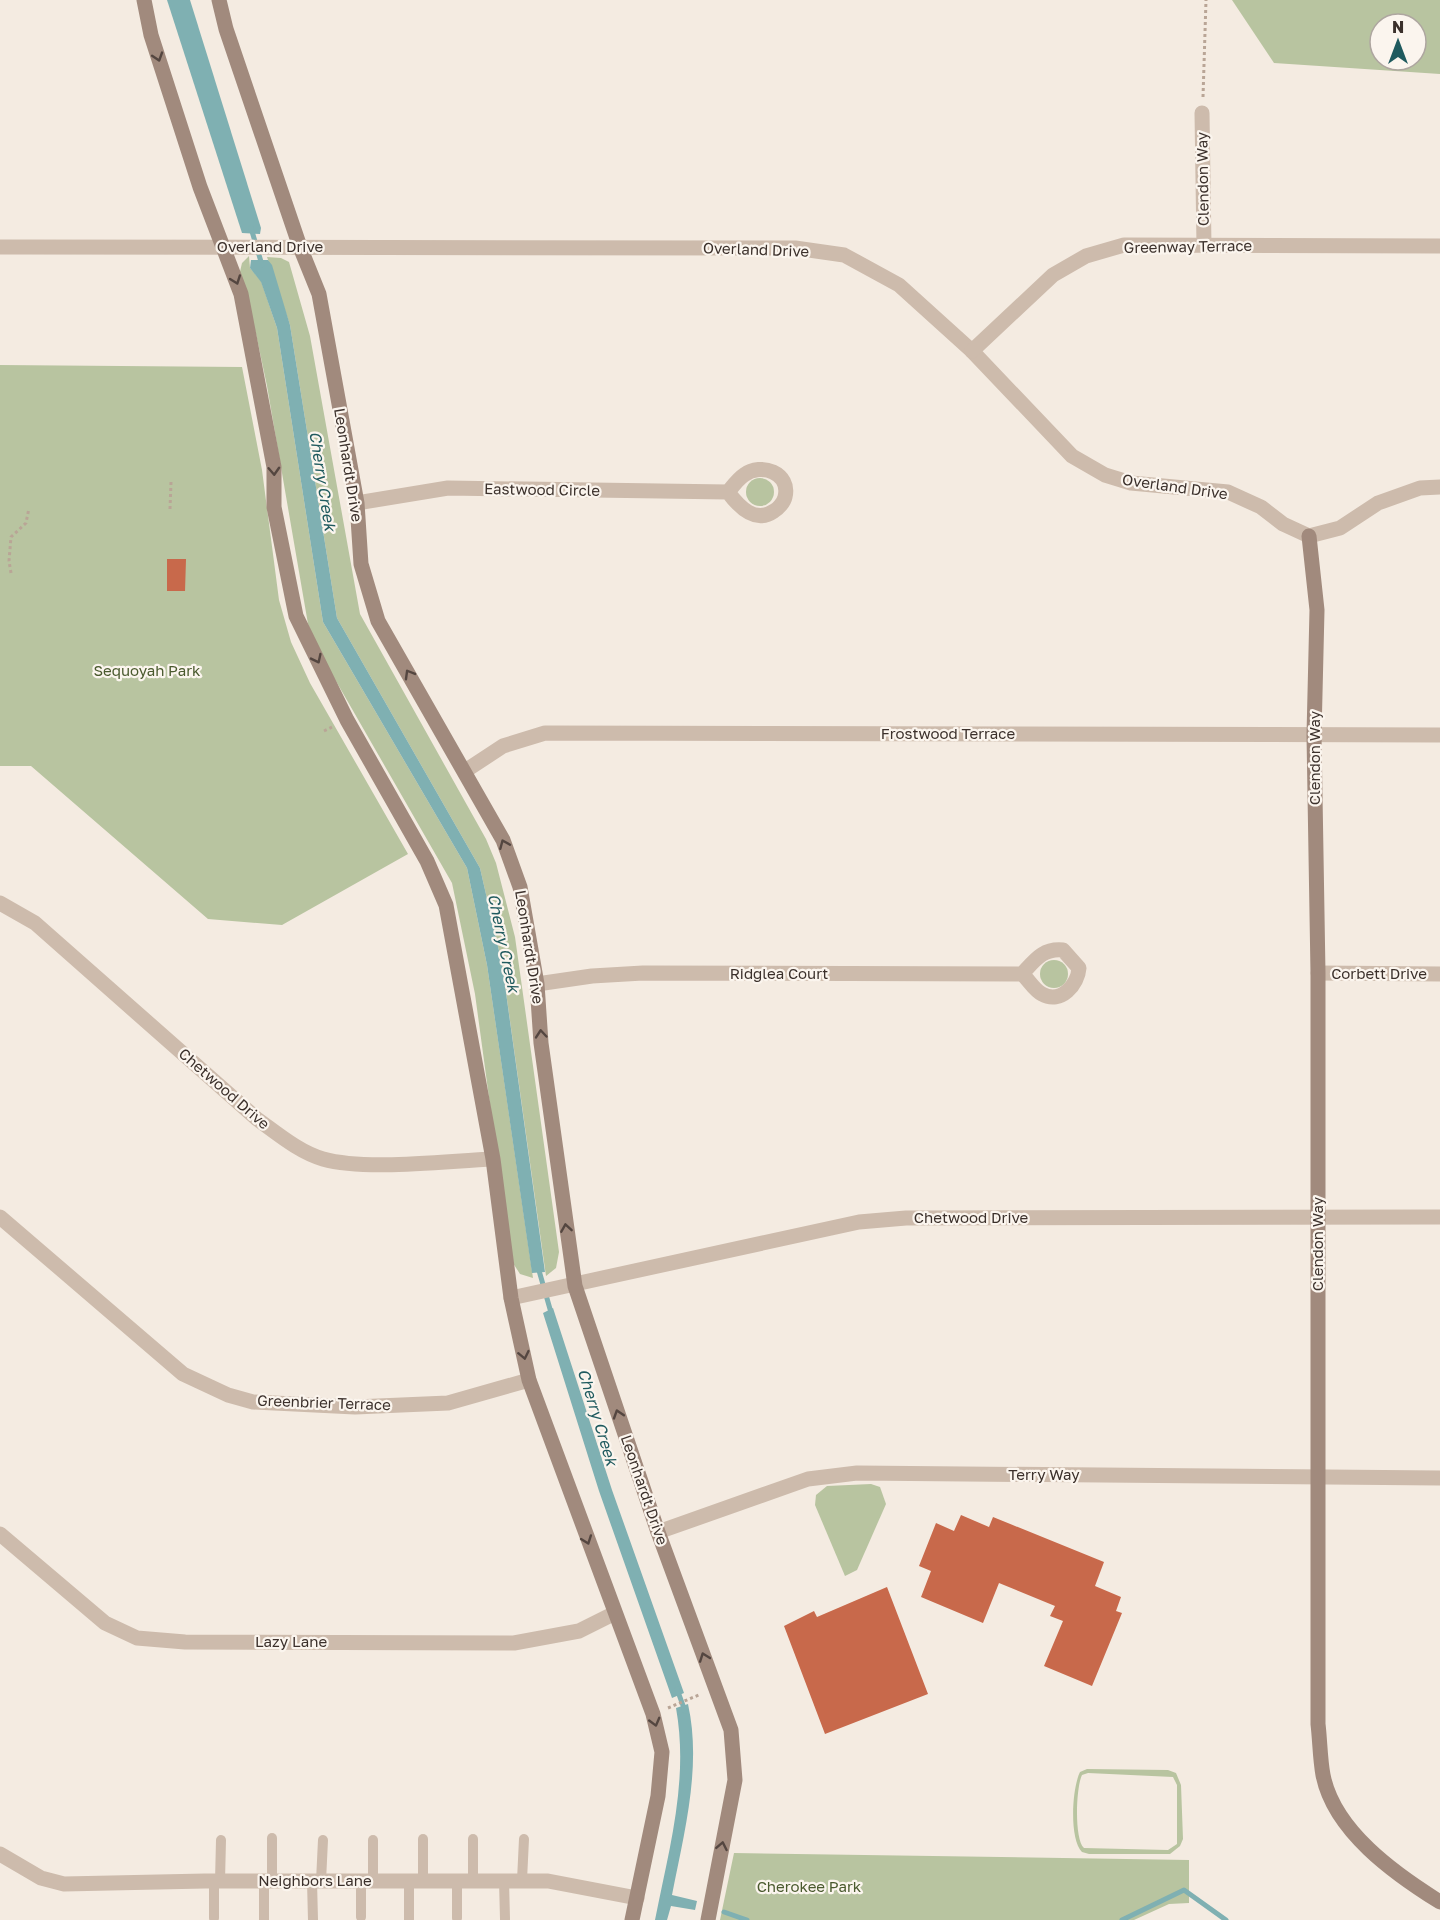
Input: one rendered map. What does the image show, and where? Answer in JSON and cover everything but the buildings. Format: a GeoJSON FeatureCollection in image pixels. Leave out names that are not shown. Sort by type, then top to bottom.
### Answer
{"type":"FeatureCollection","features":[{"type":"Feature","properties":{"kind":"street"},"geometry":{"type":"LineString","coordinates":[[144,0],[151,35],[197,176],[241,294],[274,467],[274,507],[296,616],[346,720],[427,861],[446,905],[493,1159],[511,1298],[529,1380],[613,1614],[653,1714],[662,1752],[658,1796],[632,1920]]}},
{"type":"Feature","properties":{"kind":"street","name":"Leonhardt Drive"},"geometry":{"type":"LineString","coordinates":[[219,0],[226,29],[300,247],[319,294],[357,503],[361,564],[378,621],[503,840],[520,887],[537,984],[541,1043],[575,1286],[658,1532],[731,1730],[735,1780],[709,1913]]}},
{"type":"Feature","properties":{"kind":"street","name":"Clendon Way"},"geometry":{"type":"LineString","coordinates":[[1202,113],[1204,246]]}},
{"type":"Feature","properties":{"kind":"street","name":"Greenway Terrace"},"geometry":{"type":"LineString","coordinates":[[972,351],[1053,275],[1086,256],[1124,245],[1440,246]]}},
{"type":"Feature","properties":{"kind":"street","name":"Overland Drive"},"geometry":{"type":"LineString","coordinates":[[0,247],[795,248],[844,255],[899,285],[972,351],[1052,438],[1072,456],[1097,470],[1131,483],[1228,492],[1262,507],[1283,524],[1309,536]]}},
{"type":"Feature","properties":{"kind":"street"},"geometry":{"type":"LineString","coordinates":[[1309,536],[1340,528],[1378,503],[1420,488],[1440,487]]}},
{"type":"Feature","properties":{"kind":"street","name":"Eastwood Circle"},"geometry":{"type":"LineString","coordinates":[[357,503],[448,488],[728,492]]}},
{"type":"Feature","properties":{"kind":"street","name":"Clendon Way"},"geometry":{"type":"LineString","coordinates":[[1309,536],[1317,610],[1314,735],[1318,974],[1318,1724],[1323,1777],[1338,1810],[1357,1840],[1418,1889],[1440,1902]]}},
{"type":"Feature","properties":{"kind":"street","name":"Frostwood Terrace"},"geometry":{"type":"LineString","coordinates":[[465,771],[503,746],[545,733],[1440,735]]}},
{"type":"Feature","properties":{"kind":"street","name":"Chetwood Drive"},"geometry":{"type":"LineString","coordinates":[[0,903],[35,923],[257,1119],[291,1144],[323,1159],[348,1163],[493,1159]]}},
{"type":"Feature","properties":{"kind":"street","name":"Ridglea Court"},"geometry":{"type":"LineString","coordinates":[[537,984],[592,976],[643,974],[1022,974]]}},
{"type":"Feature","properties":{"kind":"street","name":"Corbett Drive"},"geometry":{"type":"LineString","coordinates":[[1318,974],[1440,974]]}},
{"type":"Feature","properties":{"kind":"street","name":"Chetwood Drive"},"geometry":{"type":"LineString","coordinates":[[511,1298],[575,1286],[859,1222],[906,1218],[1440,1216]]}},
{"type":"Feature","properties":{"kind":"street","name":"Greenbrier Terrace"},"geometry":{"type":"LineString","coordinates":[[0,1217],[183,1374],[228,1395],[253,1402],[355,1407],[448,1403],[529,1380]]}},
{"type":"Feature","properties":{"kind":"street","name":"Terry Way"},"geometry":{"type":"LineString","coordinates":[[658,1532],[808,1479],[857,1473],[1440,1478]]}},
{"type":"Feature","properties":{"kind":"street","name":"Lazy Lane"},"geometry":{"type":"LineString","coordinates":[[0,1534],[105,1623],[136,1638],[185,1642],[514,1643],[579,1631],[613,1614]]}},
{"type":"Feature","properties":{"kind":"street","name":"Neighbors Lane"},"geometry":{"type":"LineString","coordinates":[[0,1854],[42,1878],[64,1884],[522,1880],[548,1881],[637,1898]]}},
{"type":"Feature","properties":{"kind":"lane"},"geometry":{"type":"LineString","coordinates":[[264,1920],[272,1838]]}},
{"type":"Feature","properties":{"kind":"lane"},"geometry":{"type":"LineString","coordinates":[[409,1919],[423,1839]]}},
{"type":"Feature","properties":{"kind":"lane"},"geometry":{"type":"LineString","coordinates":[[473,1839],[473,1880]]}},
{"type":"Feature","properties":{"kind":"lane"},"geometry":{"type":"LineString","coordinates":[[522,1880],[524,1839]]}},
{"type":"Feature","properties":{"kind":"lane"},"geometry":{"type":"LineString","coordinates":[[214,1918],[221,1840]]}},
{"type":"Feature","properties":{"kind":"lane"},"geometry":{"type":"LineString","coordinates":[[313,1920],[323,1840]]}},
{"type":"Feature","properties":{"kind":"lane"},"geometry":{"type":"LineString","coordinates":[[361,1917],[373,1840]]}},
{"type":"Feature","properties":{"kind":"lane"},"geometry":{"type":"LineString","coordinates":[[457,1880],[457,1918]]}},
{"type":"Feature","properties":{"kind":"lane"},"geometry":{"type":"LineString","coordinates":[[504,1880],[505,1919]]}},
{"type":"Feature","properties":{"kind":"path"},"geometry":{"type":"LineString","coordinates":[[1202,113],[1206,0]]}},
{"type":"Feature","properties":{"kind":"path"},"geometry":{"type":"LineString","coordinates":[[170,508],[171,482]]}},
{"type":"Feature","properties":{"kind":"path"},"geometry":{"type":"LineString","coordinates":[[11,573],[9,561],[11,537],[26,523],[29,508]]}},
{"type":"Feature","properties":{"kind":"path"},"geometry":{"type":"LineString","coordinates":[[653,1714],[716,1688]]}},
{"type":"Feature","properties":{"kind":"green space"},"geometry":{"type":"Polygon","coordinates":[[[1232,0],[1440,0],[1440,74],[1410,72],[1428,72],[1428,12],[1368,12],[1368,69],[1274,63],[1232,0]]]}},
{"type":"Feature","properties":{"kind":"green space"},"geometry":{"type":"Polygon","coordinates":[[[249,256],[250,268],[261,281],[277,328],[323,622],[467,868],[487,965],[533,1278],[520,1274],[511,1260],[475,994],[452,883],[321,655],[308,624],[267,386],[256,334],[239,276],[242,263],[249,256]]]}},
{"type":"Feature","properties":{"kind":"green space"},"geometry":{"type":"Polygon","coordinates":[[[267,257],[281,258],[289,262],[310,336],[360,614],[486,839],[496,863],[515,937],[559,1252],[556,1268],[546,1276],[502,964],[480,868],[337,618],[290,325],[267,257]]]}},
{"type":"Feature","properties":{"kind":"green space","name":"Sequoyah Park"},"geometry":{"type":"Polygon","coordinates":[[[0,365],[242,367],[262,470],[279,600],[291,642],[310,683],[408,854],[282,925],[208,919],[31,766],[0,766],[0,365]]]}},
{"type":"Feature","properties":{"kind":"green space"},"geometry":{"type":"Polygon","coordinates":[[[760,478],[770,482],[774,492],[770,502],[760,506],[750,502],[746,492],[750,482],[760,478]]]}},
{"type":"Feature","properties":{"kind":"green space"},"geometry":{"type":"Polygon","coordinates":[[[1054,960],[1064,964],[1068,974],[1064,984],[1054,988],[1044,984],[1040,974],[1044,964],[1054,960]]]}},
{"type":"Feature","properties":{"kind":"green space"},"geometry":{"type":"Polygon","coordinates":[[[871,1484],[880,1487],[886,1504],[857,1570],[845,1576],[815,1505],[816,1495],[827,1486],[871,1484]]]}},
{"type":"Feature","properties":{"kind":"green space"},"geometry":{"type":"Polygon","coordinates":[[[1087,1769],[1168,1770],[1176,1773],[1181,1785],[1183,1839],[1180,1846],[1170,1854],[1089,1854],[1082,1852],[1075,1836],[1073,1813],[1075,1789],[1080,1772],[1087,1769]],[[1088,1773],[1082,1775],[1078,1790],[1077,1824],[1084,1848],[1168,1850],[1177,1844],[1177,1785],[1173,1777],[1088,1773]]]}},
{"type":"Feature","properties":{"kind":"green space","name":"Cherokee Park"},"geometry":{"type":"Polygon","coordinates":[[[734,1853],[1189,1860],[1189,1903],[1169,1904],[1134,1920],[720,1920],[734,1853]]]}},
{"type":"Feature","properties":{"kind":"water"},"geometry":{"type":"Polygon","coordinates":[[[167,0],[190,0],[261,228],[260,234],[242,233],[167,0]]]}},
{"type":"Feature","properties":{"kind":"water"},"geometry":{"type":"Polygon","coordinates":[[[251,260],[268,260],[272,265],[290,325],[337,618],[480,868],[502,964],[545,1272],[532,1273],[487,965],[467,868],[323,622],[277,328],[261,282],[250,268],[251,260]]]}},
{"type":"Feature","properties":{"kind":"water"},"geometry":{"type":"Polygon","coordinates":[[[553,1308],[612,1490],[684,1693],[672,1698],[599,1491],[543,1313],[553,1308]]]}},
{"type":"Feature","properties":{"kind":"water"},"geometry":{"type":"Polygon","coordinates":[[[688,1704],[693,1752],[690,1800],[672,1895],[697,1901],[695,1910],[671,1906],[667,1920],[655,1920],[679,1788],[679,1735],[676,1708],[688,1704]]]}},
{"type":"Feature","properties":{"kind":"waterway","name":"Cherry Creek"},"geometry":{"type":"LineString","coordinates":[[251,228],[262,265]]}},
{"type":"Feature","properties":{"kind":"waterway","name":"Cherry Creek"},"geometry":{"type":"LineString","coordinates":[[538,1267],[552,1316]]}},
{"type":"Feature","properties":{"kind":"waterway","name":"Cherry Creek"},"geometry":{"type":"LineString","coordinates":[[677,1689],[685,1711]]}},
{"type":"Feature","properties":{"kind":"waterway"},"geometry":{"type":"LineString","coordinates":[[1122,1920],[1184,1890],[1226,1920]]}},
{"type":"Feature","properties":{"kind":"waterway"},"geometry":{"type":"LineString","coordinates":[[724,1912],[747,1920]]}}]}
